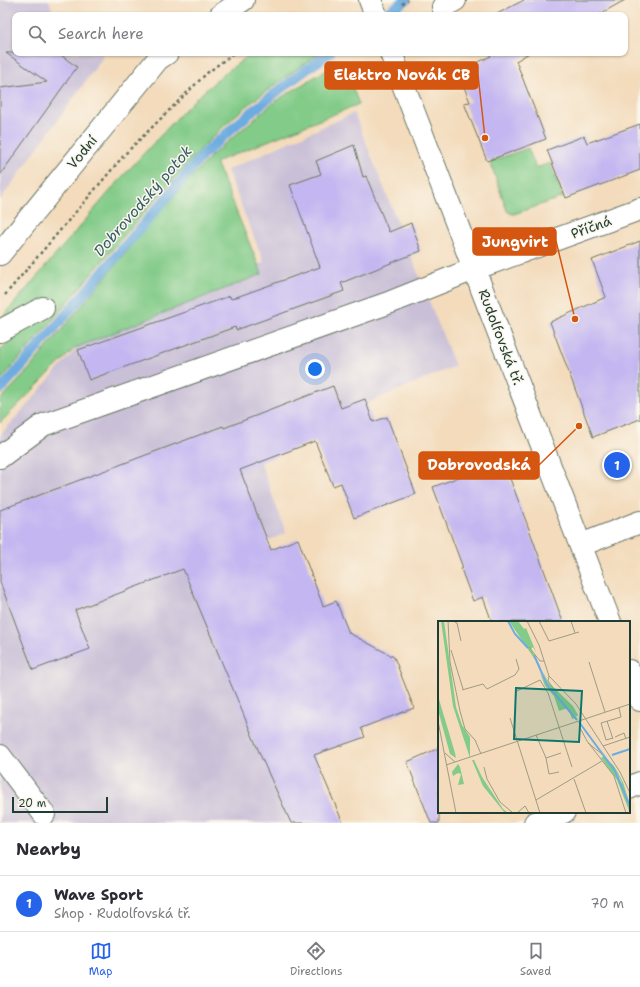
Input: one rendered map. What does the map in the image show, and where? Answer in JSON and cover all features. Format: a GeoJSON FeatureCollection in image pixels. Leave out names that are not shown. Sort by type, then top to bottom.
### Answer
{"type":"FeatureCollection","features":[{"type":"Feature","properties":{"kind":"main road"},"geometry":{"type":"LineString","coordinates":[[225,12],[243,0]]}},
{"type":"Feature","properties":{"kind":"main road"},"geometry":{"type":"LineString","coordinates":[[370,0],[375,12]]}},
{"type":"Feature","properties":{"kind":"main road","name":"Vodní"},"geometry":{"type":"LineString","coordinates":[[0,254],[162,56]]}},
{"type":"Feature","properties":{"kind":"main road","name":"Rudolfovská tř."},"geometry":{"type":"LineString","coordinates":[[392,56],[610,621]]}},
{"type":"Feature","properties":{"kind":"main road","name":"Příčná"},"geometry":{"type":"LineString","coordinates":[[0,457],[43,425],[384,304],[474,269],[640,209]]}},
{"type":"Feature","properties":{"kind":"main road"},"geometry":{"type":"LineString","coordinates":[[0,331],[43,308]]}},
{"type":"Feature","properties":{"kind":"main road"},"geometry":{"type":"LineString","coordinates":[[580,545],[640,522]]}},
{"type":"Feature","properties":{"kind":"main road"},"geometry":{"type":"LineString","coordinates":[[630,675],[640,700]]}},
{"type":"Feature","properties":{"kind":"main road"},"geometry":{"type":"LineString","coordinates":[[0,756],[44,814]]}},
{"type":"Feature","properties":{"kind":"main road"},"geometry":{"type":"LineString","coordinates":[[630,788],[640,783]]}},
{"type":"Feature","properties":{"kind":"main road"},"geometry":{"type":"LineString","coordinates":[[535,823],[561,813]]}},
{"type":"Feature","properties":{"kind":"path"},"geometry":{"type":"LineString","coordinates":[[0,301],[126,153],[207,74],[230,56]]}},
{"type":"Feature","properties":{"kind":"shaded area"},"geometry":{"type":"Polygon","coordinates":[[[0,0],[49,0],[52,9],[56,12],[12,12],[12,56],[103,57],[0,200],[0,0]]]}},
{"type":"Feature","properties":{"kind":"shaded area"},"geometry":{"type":"Polygon","coordinates":[[[354,113],[455,366],[256,450],[286,533],[220,561],[343,823],[0,823],[0,436],[87,336],[264,262],[227,170],[354,113]]]}},
{"type":"Feature","properties":{"kind":"green space"},"geometry":{"type":"Polygon","coordinates":[[[248,56],[316,56],[277,83],[235,116],[194,156],[0,381],[0,351],[11,339],[0,331],[0,320],[122,177],[189,105],[221,76],[248,56]]]}},
{"type":"Feature","properties":{"kind":"green space"},"geometry":{"type":"Polygon","coordinates":[[[342,62],[359,104],[216,162],[262,274],[75,348],[0,423],[0,400],[24,375],[162,209],[212,155],[274,102],[342,62]]]}},
{"type":"Feature","properties":{"kind":"green space"},"geometry":{"type":"Polygon","coordinates":[[[528,148],[536,168],[550,163],[563,197],[514,214],[507,211],[491,164],[492,161],[528,148]]]}},
{"type":"Feature","properties":{"kind":"building"},"geometry":{"type":"Polygon","coordinates":[[[524,0],[625,0],[603,12],[501,12],[524,0]]]}},
{"type":"Feature","properties":{"kind":"building"},"geometry":{"type":"Polygon","coordinates":[[[6,53],[12,53],[12,56],[62,56],[77,67],[0,175],[0,88],[47,82],[6,53]]]}},
{"type":"Feature","properties":{"kind":"building"},"geometry":{"type":"Polygon","coordinates":[[[491,56],[524,56],[516,61],[546,139],[487,161],[464,103],[470,102],[458,72],[491,56]]]}},
{"type":"Feature","properties":{"kind":"building"},"geometry":{"type":"Polygon","coordinates":[[[640,124],[640,170],[566,198],[547,150],[584,136],[587,143],[640,124]]]}},
{"type":"Feature","properties":{"kind":"building"},"geometry":{"type":"Polygon","coordinates":[[[354,145],[363,177],[366,176],[389,232],[411,223],[421,251],[341,283],[344,291],[236,330],[235,327],[89,380],[78,350],[230,296],[231,299],[320,267],[290,185],[321,174],[316,161],[354,145]]]}},
{"type":"Feature","properties":{"kind":"building"},"geometry":{"type":"Polygon","coordinates":[[[640,241],[640,419],[593,437],[550,322],[606,297],[592,260],[640,241]]]}},
{"type":"Feature","properties":{"kind":"building"},"geometry":{"type":"Polygon","coordinates":[[[333,386],[341,408],[365,399],[373,422],[387,417],[416,494],[354,518],[341,483],[333,486],[315,441],[240,470],[271,550],[298,539],[323,606],[336,601],[349,633],[394,657],[414,708],[361,728],[365,737],[314,755],[343,823],[291,823],[262,759],[183,569],[75,610],[90,649],[33,670],[0,582],[0,510],[223,426],[224,428],[333,386]]]}},
{"type":"Feature","properties":{"kind":"building"},"geometry":{"type":"Polygon","coordinates":[[[503,460],[563,621],[492,621],[483,597],[473,601],[461,569],[463,568],[433,487],[503,460]]]}},
{"type":"Feature","properties":{"kind":"building"},"geometry":{"type":"Polygon","coordinates":[[[438,748],[439,823],[431,823],[407,762],[438,748]]]}},
{"type":"Feature","properties":{"kind":"waterway","name":"Dobrovodský potok"},"geometry":{"type":"LineString","coordinates":[[388,12],[406,0]]}},
{"type":"Feature","properties":{"kind":"waterway","name":"Dobrovodský potok"},"geometry":{"type":"LineString","coordinates":[[0,390],[203,155],[264,102],[326,56]]}},
{"type":"Feature","properties":{"kind":"place","name":"Elektro Novák CB"},"geometry":{"type":"Point","coordinates":[485,138]}},
{"type":"Feature","properties":{"kind":"place","name":"Jungvirt"},"geometry":{"type":"Point","coordinates":[575,319]}},
{"type":"Feature","properties":{"kind":"place","name":"Dobrovodská"},"geometry":{"type":"Point","coordinates":[579,426]}},
{"type":"Feature","properties":{"kind":"place","name":"Wave Sport"},"geometry":{"type":"Point","coordinates":[617,465]}}]}
